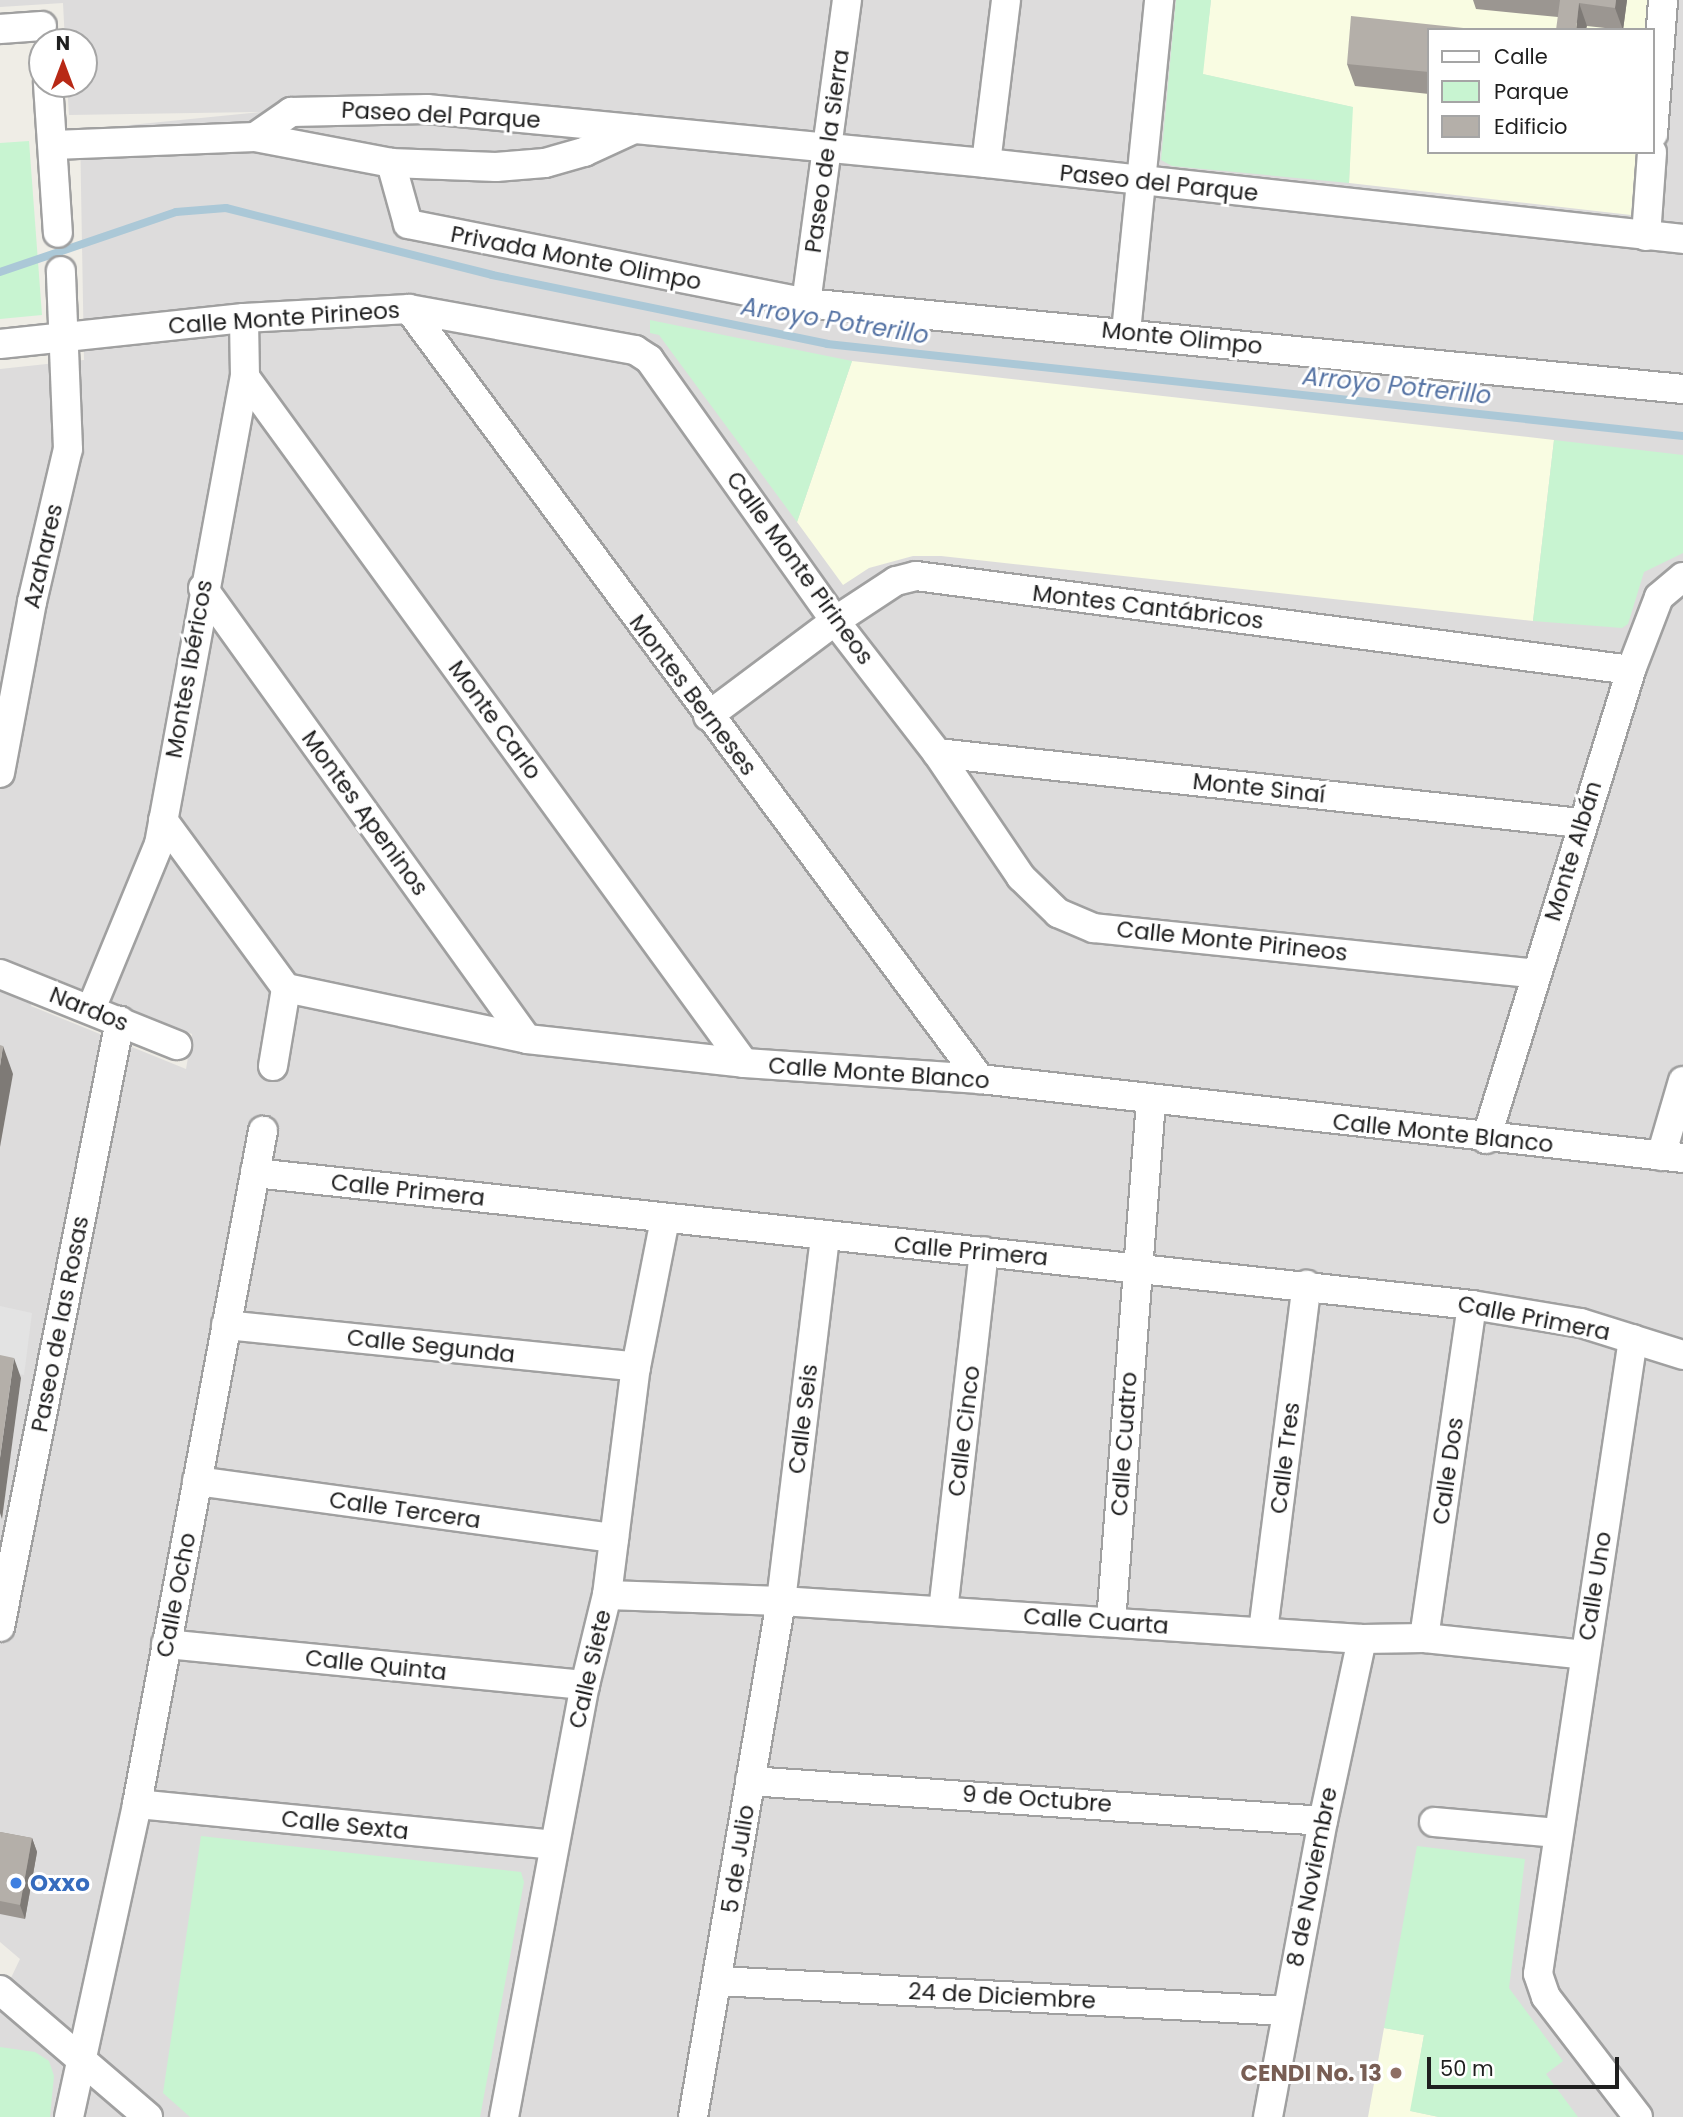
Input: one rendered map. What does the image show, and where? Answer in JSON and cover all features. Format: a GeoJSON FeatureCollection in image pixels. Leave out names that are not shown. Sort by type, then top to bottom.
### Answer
{"type":"FeatureCollection","features":[{"type":"Feature","properties":{"kind":"street","name":"Paseo de la Sierra"},"geometry":{"type":"LineString","coordinates":[[806,303],[830,147],[847,0]]}},
{"type":"Feature","properties":{"kind":"street"},"geometry":{"type":"LineString","coordinates":[[986,163],[1006,0]]}},
{"type":"Feature","properties":{"kind":"street"},"geometry":{"type":"LineString","coordinates":[[1126,332],[1159,0]]}},
{"type":"Feature","properties":{"kind":"street"},"geometry":{"type":"LineString","coordinates":[[1655,104],[1662,0]]}},
{"type":"Feature","properties":{"kind":"street"},"geometry":{"type":"LineString","coordinates":[[0,29],[42,23]]}},
{"type":"Feature","properties":{"kind":"street"},"geometry":{"type":"LineString","coordinates":[[49,98],[58,233]]}},
{"type":"Feature","properties":{"kind":"street","name":"Paseo del Parque"},"geometry":{"type":"LineString","coordinates":[[255,137],[284,114],[361,108],[635,128],[830,147],[1683,239]]}},
{"type":"Feature","properties":{"kind":"street","name":"Paseo del Parque"},"geometry":{"type":"LineString","coordinates":[[54,145],[255,137],[391,163],[496,167],[545,163],[584,152],[635,128]]}},
{"type":"Feature","properties":{"kind":"street"},"geometry":{"type":"LineString","coordinates":[[1646,236],[1652,154]]}},
{"type":"Feature","properties":{"kind":"street","name":"Privada Monte Olimpo"},"geometry":{"type":"LineString","coordinates":[[391,163],[408,224],[806,303]]}},
{"type":"Feature","properties":{"kind":"street","name":"Azahares"},"geometry":{"type":"LineString","coordinates":[[0,773],[32,603],[68,449],[61,271]]}},
{"type":"Feature","properties":{"kind":"street","name":"Monte Olimpo"},"geometry":{"type":"LineString","coordinates":[[806,303],[1126,332],[1683,389]]}},
{"type":"Feature","properties":{"kind":"street","name":"Calle Monte Pirineos"},"geometry":{"type":"LineString","coordinates":[[0,344],[244,318],[409,309],[643,353],[835,621],[937,753],[1036,895],[1058,913],[1094,928],[1536,974]]}},
{"type":"Feature","properties":{"kind":"street","name":"Montes Berneses"},"geometry":{"type":"LineString","coordinates":[[409,309],[708,716],[980,1079]]}},
{"type":"Feature","properties":{"kind":"street","name":"Montes Ibéricos"},"geometry":{"type":"LineString","coordinates":[[91,1009],[159,844],[203,588],[245,377],[244,318]]}},
{"type":"Feature","properties":{"kind":"street","name":"Monte Carlo"},"geometry":{"type":"LineString","coordinates":[[245,377],[744,1063]]}},
{"type":"Feature","properties":{"kind":"street","name":"Montes Cantábricos"},"geometry":{"type":"LineString","coordinates":[[708,716],[835,621],[895,581],[916,576],[1631,670]]}},
{"type":"Feature","properties":{"kind":"street","name":"Monte Albán"},"geometry":{"type":"LineString","coordinates":[[1486,1139],[1580,823],[1631,670],[1659,597],[1683,577]]}},
{"type":"Feature","properties":{"kind":"street","name":"Montes Apeninos"},"geometry":{"type":"LineString","coordinates":[[203,588],[527,1038]]}},
{"type":"Feature","properties":{"kind":"street","name":"Monte Sinaí"},"geometry":{"type":"LineString","coordinates":[[937,753],[1580,823]]}},
{"type":"Feature","properties":{"kind":"street"},"geometry":{"type":"LineString","coordinates":[[163,820],[286,988],[273,1066]]}},
{"type":"Feature","properties":{"kind":"street","name":"Nardos"},"geometry":{"type":"LineString","coordinates":[[0,974],[177,1045]]}},
{"type":"Feature","properties":{"kind":"street","name":"Calle Monte Blanco"},"geometry":{"type":"LineString","coordinates":[[286,988],[527,1038],[744,1063],[980,1079],[1486,1139],[1672,1157]]}},
{"type":"Feature","properties":{"kind":"street","name":"Paseo de las Rosas"},"geometry":{"type":"LineString","coordinates":[[0,1627],[120,1021]]}},
{"type":"Feature","properties":{"kind":"street"},"geometry":{"type":"LineString","coordinates":[[1672,1157],[1683,1081]]}},
{"type":"Feature","properties":{"kind":"street","name":"Calle Cuatro"},"geometry":{"type":"LineString","coordinates":[[1111,1622],[1151,1101]]}},
{"type":"Feature","properties":{"kind":"street","name":"Calle Ocho"},"geometry":{"type":"LineString","coordinates":[[69,2117],[137,1804],[263,1131]]}},
{"type":"Feature","properties":{"kind":"street","name":"Calle Primera"},"geometry":{"type":"LineString","coordinates":[[255,1173],[825,1238],[1137,1266],[1472,1304],[1556,1318],[1683,1355]]}},
{"type":"Feature","properties":{"kind":"street","name":"Calle Siete"},"geometry":{"type":"LineString","coordinates":[[503,2117],[585,1685],[607,1595],[636,1367],[665,1219]]}},
{"type":"Feature","properties":{"kind":"street","name":"Calle Seis"},"geometry":{"type":"LineString","coordinates":[[781,1601],[825,1238]]}},
{"type":"Feature","properties":{"kind":"street","name":"Calle Cinco"},"geometry":{"type":"LineString","coordinates":[[943,1611],[984,1251]]}},
{"type":"Feature","properties":{"kind":"street","name":"Calle Tres"},"geometry":{"type":"LineString","coordinates":[[1263,1631],[1307,1285]]}},
{"type":"Feature","properties":{"kind":"street","name":"Calle Dos"},"geometry":{"type":"LineString","coordinates":[[1424,1638],[1472,1304]]}},
{"type":"Feature","properties":{"kind":"street","name":"Calle Segunda"},"geometry":{"type":"LineString","coordinates":[[226,1325],[636,1367]]}},
{"type":"Feature","properties":{"kind":"street","name":"Calle Uno"},"geometry":{"type":"LineString","coordinates":[[1633,1339],[1539,1961],[1540,1985],[1638,2117]]}},
{"type":"Feature","properties":{"kind":"street","name":"Calle Tercera"},"geometry":{"type":"LineString","coordinates":[[197,1481],[614,1538]]}},
{"type":"Feature","properties":{"kind":"street","name":"Calle Cuarta"},"geometry":{"type":"LineString","coordinates":[[607,1595],[781,1601],[1362,1639],[1424,1638],[1585,1655]]}},
{"type":"Feature","properties":{"kind":"street","name":"5 de Julio"},"geometry":{"type":"LineString","coordinates":[[693,2117],[781,1601]]}},
{"type":"Feature","properties":{"kind":"street","name":"8 de Noviembre"},"geometry":{"type":"LineString","coordinates":[[1268,2117],[1323,1821],[1362,1639]]}},
{"type":"Feature","properties":{"kind":"street","name":"Calle Quinta"},"geometry":{"type":"LineString","coordinates":[[166,1644],[585,1685]]}},
{"type":"Feature","properties":{"kind":"street","name":"9 de Octubre"},"geometry":{"type":"LineString","coordinates":[[751,1781],[1323,1821]]}},
{"type":"Feature","properties":{"kind":"street","name":"Calle Sexta"},"geometry":{"type":"LineString","coordinates":[[137,1804],[554,1846]]}},
{"type":"Feature","properties":{"kind":"street"},"geometry":{"type":"LineString","coordinates":[[1434,1822],[1558,1833]]}},
{"type":"Feature","properties":{"kind":"street","name":"24 de Diciembre"},"geometry":{"type":"LineString","coordinates":[[718,1981],[1286,2011]]}},
{"type":"Feature","properties":{"kind":"street"},"geometry":{"type":"LineString","coordinates":[[0,1990],[148,2117]]}},
{"type":"Feature","properties":{"kind":"shaded area"},"geometry":{"type":"Polygon","coordinates":[[[0,0],[1683,0],[1683,2117],[0,2117],[0,2001],[20,1959],[0,1942],[0,369],[84,360],[80,130],[261,112],[69,115],[68,98],[98,98],[98,28],[64,28],[63,3],[0,7],[0,0]],[[39,972],[31,1006],[186,1069],[192,1034],[39,972]]]}},
{"type":"Feature","properties":{"kind":"shaded area"},"geometry":{"type":"Polygon","coordinates":[[[1211,0],[1648,0],[1646,28],[1428,28],[1428,154],[1636,154],[1631,215],[1349,183],[1352,107],[1202,74],[1211,0]]]}},
{"type":"Feature","properties":{"kind":"shaded area"},"geometry":{"type":"Polygon","coordinates":[[[852,361],[1554,440],[1533,621],[941,556],[913,556],[869,568],[843,585],[797,522],[852,361]]]}},
{"type":"Feature","properties":{"kind":"shaded area"},"geometry":{"type":"Polygon","coordinates":[[[0,1306],[32,1313],[24,1375],[0,1370],[0,1306]]]}},
{"type":"Feature","properties":{"kind":"shaded area","name":"CENDI No. 13"},"geometry":{"type":"Polygon","coordinates":[[[1384,2028],[1424,2035],[1411,2111],[1439,2117],[1368,2117],[1384,2028]]]}},
{"type":"Feature","properties":{"kind":"green space"},"geometry":{"type":"Polygon","coordinates":[[[1176,0],[1211,0],[1203,74],[1353,107],[1349,183],[1172,166],[1161,160],[1176,0]]]}},
{"type":"Feature","properties":{"kind":"green space"},"geometry":{"type":"Polygon","coordinates":[[[29,141],[42,315],[0,319],[0,143],[29,141]]]}},
{"type":"Feature","properties":{"kind":"green space"},"geometry":{"type":"Polygon","coordinates":[[[650,320],[852,361],[797,522],[659,335],[650,333],[650,320]]]}},
{"type":"Feature","properties":{"kind":"green space"},"geometry":{"type":"Polygon","coordinates":[[[1554,440],[1683,455],[1683,553],[1644,572],[1628,624],[1622,628],[1533,621],[1554,440]]]}},
{"type":"Feature","properties":{"kind":"green space"},"geometry":{"type":"Polygon","coordinates":[[[201,1836],[521,1872],[524,1882],[480,2117],[190,2117],[163,2093],[201,1836]]]}},
{"type":"Feature","properties":{"kind":"green space"},"geometry":{"type":"Polygon","coordinates":[[[1417,1846],[1525,1859],[1509,1988],[1563,2061],[1546,2074],[1578,2117],[1439,2117],[1410,2111],[1424,2035],[1384,2028],[1417,1846]]]}},
{"type":"Feature","properties":{"kind":"green space"},"geometry":{"type":"Polygon","coordinates":[[[0,2047],[35,2052],[49,2061],[54,2076],[50,2117],[0,2117],[0,2047]]]}},
{"type":"Feature","properties":{"kind":"building"},"geometry":{"type":"Polygon","coordinates":[[[1560,0],[1616,0],[1615,8],[1579,3],[1576,28],[1556,28],[1560,0]]]}},
{"type":"Feature","properties":{"kind":"building"},"geometry":{"type":"Polygon","coordinates":[[[1351,16],[1463,28],[1428,28],[1428,72],[1347,64],[1351,16]]]}},
{"type":"Feature","properties":{"kind":"building"},"geometry":{"type":"Polygon","coordinates":[[[0,1045],[3,1046],[0,1066],[0,1045]]]}},
{"type":"Feature","properties":{"kind":"building"},"geometry":{"type":"Polygon","coordinates":[[[0,1355],[14,1358],[0,1458],[0,1355]]]}},
{"type":"Feature","properties":{"kind":"building","name":"Oxxo"},"geometry":{"type":"Polygon","coordinates":[[[0,1832],[32,1838],[20,1905],[0,1901],[0,1832]]]}},
{"type":"Feature","properties":{"kind":"waterway","name":"Arroyo Potrerillo"},"geometry":{"type":"LineString","coordinates":[[0,272],[176,212],[226,208],[492,275],[827,344],[1683,436]]}},
{"type":"Feature","properties":{"kind":"place","name":"Oxxo"},"geometry":{"type":"Point","coordinates":[16,1883]}},
{"type":"Feature","properties":{"kind":"place","name":"CENDI No. 13"},"geometry":{"type":"Point","coordinates":[1396,2073]}}]}
